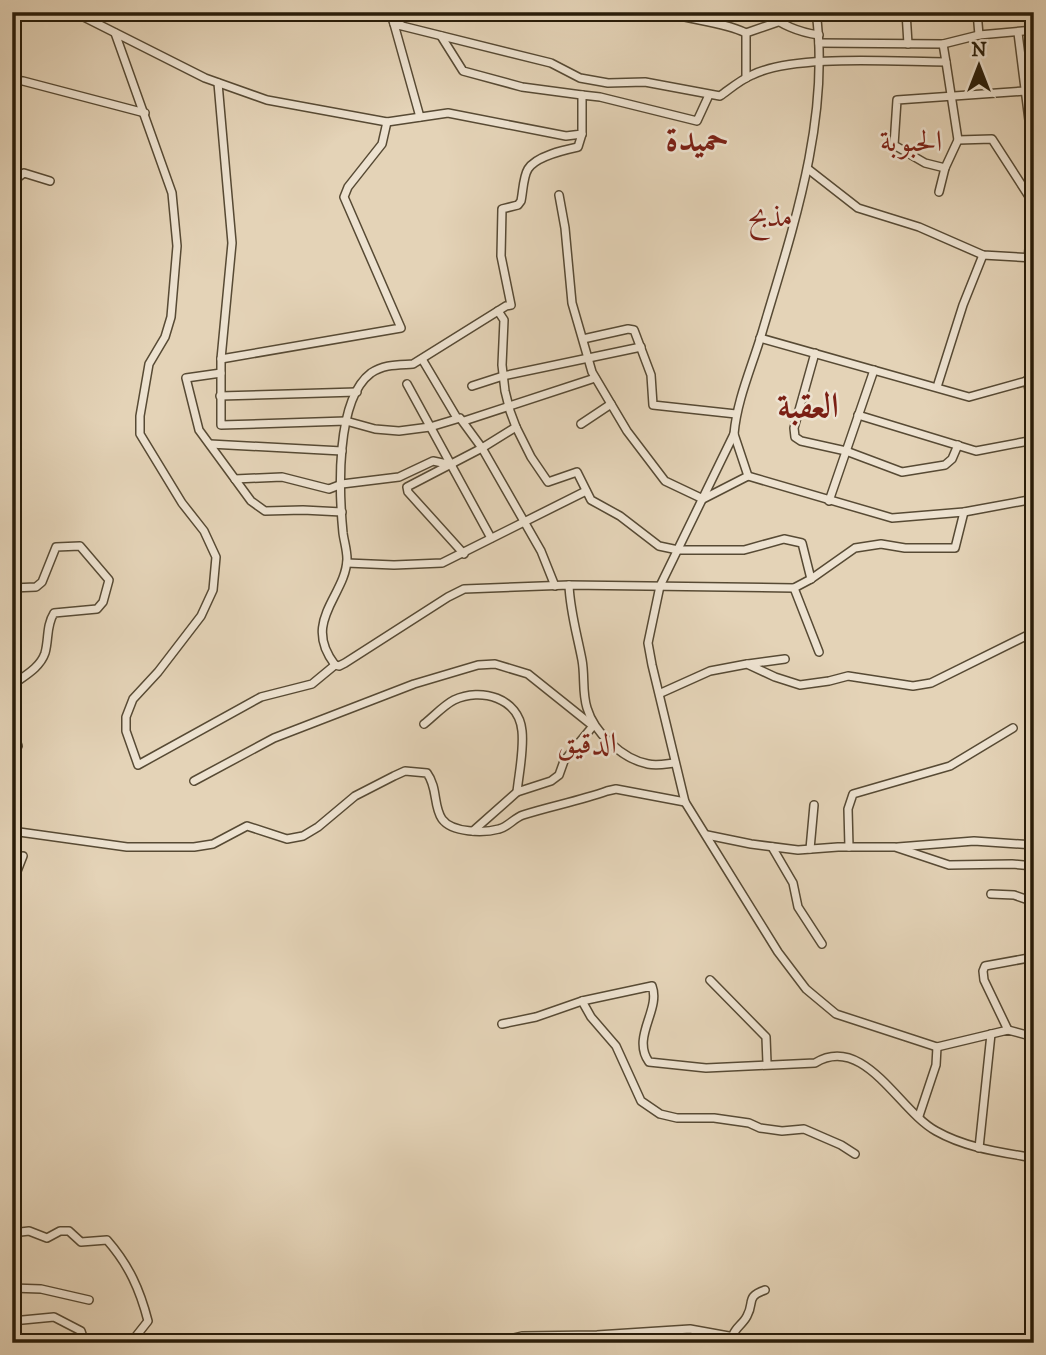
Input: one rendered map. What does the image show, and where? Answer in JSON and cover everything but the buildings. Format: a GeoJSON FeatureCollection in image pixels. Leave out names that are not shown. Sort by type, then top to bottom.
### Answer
{"type":"FeatureCollection","features":[{"type":"Feature","properties":{"kind":"street"},"geometry":{"type":"LineString","coordinates":[[74,12],[205,78],[267,100],[387,122],[448,113],[566,136],[582,134]]}},
{"type":"Feature","properties":{"kind":"street"},"geometry":{"type":"LineString","coordinates":[[390,12],[420,117]]}},
{"type":"Feature","properties":{"kind":"street"},"geometry":{"type":"LineString","coordinates":[[394,24],[414,12]]}},
{"type":"Feature","properties":{"kind":"street"},"geometry":{"type":"LineString","coordinates":[[666,12],[746,33],[778,22]]}},
{"type":"Feature","properties":{"kind":"street"},"geometry":{"type":"LineString","coordinates":[[764,12],[778,22],[819,39],[943,44],[979,35],[1034,30]]}},
{"type":"Feature","properties":{"kind":"street"},"geometry":{"type":"LineString","coordinates":[[816,12],[821,62],[808,169],[736,414],[734,434],[660,586],[648,643],[685,802],[778,952],[806,989],[836,1014],[937,1047],[1009,1030],[1034,1037]]}},
{"type":"Feature","properties":{"kind":"street"},"geometry":{"type":"LineString","coordinates":[[906,12],[908,44]]}},
{"type":"Feature","properties":{"kind":"street"},"geometry":{"type":"LineString","coordinates":[[977,12],[979,35]]}},
{"type":"Feature","properties":{"kind":"street"},"geometry":{"type":"LineString","coordinates":[[394,24],[551,64],[580,78],[608,83],[645,82],[720,96],[746,78],[769,68],[821,62],[946,62]]}},
{"type":"Feature","properties":{"kind":"street"},"geometry":{"type":"LineString","coordinates":[[115,33],[172,193],[177,246],[171,317],[165,337],[149,364],[139,416],[140,434],[182,503],[204,531],[216,557],[213,590],[201,616],[158,672],[133,699],[126,717],[126,731],[138,765],[261,697],[312,684],[335,665],[340,666],[464,589],[569,585],[794,589],[855,548],[870,544],[905,548],[955,548],[964,512]]}},
{"type":"Feature","properties":{"kind":"street"},"geometry":{"type":"LineString","coordinates":[[746,33],[746,78]]}},
{"type":"Feature","properties":{"kind":"street"},"geometry":{"type":"LineString","coordinates":[[1018,33],[1034,160]]}},
{"type":"Feature","properties":{"kind":"street"},"geometry":{"type":"LineString","coordinates":[[441,36],[463,71],[522,87],[600,97],[697,121],[709,95]]}},
{"type":"Feature","properties":{"kind":"street"},"geometry":{"type":"LineString","coordinates":[[939,192],[945,167],[958,140],[943,44]]}},
{"type":"Feature","properties":{"kind":"street"},"geometry":{"type":"LineString","coordinates":[[12,80],[145,113]]}},
{"type":"Feature","properties":{"kind":"street"},"geometry":{"type":"LineString","coordinates":[[218,83],[232,243],[221,359],[220,422],[225,426],[346,421],[375,429],[399,431],[430,427],[509,406],[595,378]]}},
{"type":"Feature","properties":{"kind":"street"},"geometry":{"type":"LineString","coordinates":[[945,167],[925,163],[894,145],[897,100],[1025,92]]}},
{"type":"Feature","properties":{"kind":"street"},"geometry":{"type":"LineString","coordinates":[[335,665],[323,637],[323,621],[347,563],[342,512],[342,450],[346,421],[357,392],[374,372],[397,364],[413,364],[511,305],[501,256],[502,209],[518,205],[521,201],[527,169],[532,164],[546,155],[578,147],[582,134],[582,95]]}},
{"type":"Feature","properties":{"kind":"street"},"geometry":{"type":"LineString","coordinates":[[221,359],[401,328],[344,197],[348,187],[382,144],[387,122]]}},
{"type":"Feature","properties":{"kind":"street"},"geometry":{"type":"LineString","coordinates":[[808,169],[858,208],[919,227],[983,255],[1031,259],[1033,200],[992,139],[958,140]]}},
{"type":"Feature","properties":{"kind":"street"},"geometry":{"type":"LineString","coordinates":[[12,182],[24,173],[50,181]]}},
{"type":"Feature","properties":{"kind":"street"},"geometry":{"type":"LineString","coordinates":[[559,195],[572,303],[595,378],[627,431],[666,481],[703,499]]}},
{"type":"Feature","properties":{"kind":"street"},"geometry":{"type":"LineString","coordinates":[[937,387],[963,304],[983,255]]}},
{"type":"Feature","properties":{"kind":"street"},"geometry":{"type":"LineString","coordinates":[[498,311],[503,320],[503,376],[509,406],[516,428],[548,482],[577,472],[591,500],[620,516],[659,546],[678,550],[744,550],[784,539],[802,543],[811,579]]}},
{"type":"Feature","properties":{"kind":"street"},"geometry":{"type":"LineString","coordinates":[[583,338],[628,328],[634,330],[650,375],[653,405],[736,414]]}},
{"type":"Feature","properties":{"kind":"street"},"geometry":{"type":"LineString","coordinates":[[760,338],[969,397],[1031,380],[1034,414]]}},
{"type":"Feature","properties":{"kind":"street"},"geometry":{"type":"LineString","coordinates":[[472,386],[503,376],[590,360],[641,347]]}},
{"type":"Feature","properties":{"kind":"street"},"geometry":{"type":"LineString","coordinates":[[815,354],[793,433],[801,441],[846,451],[902,472],[945,465],[952,459],[958,445]]}},
{"type":"Feature","properties":{"kind":"street"},"geometry":{"type":"LineString","coordinates":[[422,359],[482,448],[541,551],[555,586]]}},
{"type":"Feature","properties":{"kind":"street"},"geometry":{"type":"LineString","coordinates":[[829,501],[874,370]]}},
{"type":"Feature","properties":{"kind":"street"},"geometry":{"type":"LineString","coordinates":[[221,373],[186,378],[199,430],[251,501],[265,511],[303,509],[342,512]]}},
{"type":"Feature","properties":{"kind":"street"},"geometry":{"type":"LineString","coordinates":[[407,384],[491,538]]}},
{"type":"Feature","properties":{"kind":"street"},"geometry":{"type":"LineString","coordinates":[[220,396],[357,392]]}},
{"type":"Feature","properties":{"kind":"street"},"geometry":{"type":"LineString","coordinates":[[581,424],[611,404]]}},
{"type":"Feature","properties":{"kind":"street"},"geometry":{"type":"LineString","coordinates":[[858,415],[976,450],[1034,440]]}},
{"type":"Feature","properties":{"kind":"street"},"geometry":{"type":"LineString","coordinates":[[464,554],[408,492],[407,487],[516,428]]}},
{"type":"Feature","properties":{"kind":"street"},"geometry":{"type":"LineString","coordinates":[[734,434],[748,476]]}},
{"type":"Feature","properties":{"kind":"street"},"geometry":{"type":"LineString","coordinates":[[209,444],[342,450]]}},
{"type":"Feature","properties":{"kind":"street"},"geometry":{"type":"LineString","coordinates":[[235,479],[282,477],[329,489],[342,484],[398,477],[433,461],[452,464]]}},
{"type":"Feature","properties":{"kind":"street"},"geometry":{"type":"LineString","coordinates":[[703,499],[748,476],[892,519],[964,512],[1034,499]]}},
{"type":"Feature","properties":{"kind":"street"},"geometry":{"type":"LineString","coordinates":[[347,563],[442,563],[586,491]]}},
{"type":"Feature","properties":{"kind":"street"},"geometry":{"type":"LineString","coordinates":[[12,588],[36,587],[42,582],[55,547],[80,546],[109,580],[103,602],[97,609],[54,613],[49,621],[44,654],[37,667],[12,685]]}},
{"type":"Feature","properties":{"kind":"street"},"geometry":{"type":"LineString","coordinates":[[569,585],[571,611],[583,663],[583,691],[593,726]]}},
{"type":"Feature","properties":{"kind":"street"},"geometry":{"type":"LineString","coordinates":[[794,589],[819,652]]}},
{"type":"Feature","properties":{"kind":"street"},"geometry":{"type":"LineString","coordinates":[[747,664],[800,685],[848,676],[913,686],[931,683],[1034,632]]}},
{"type":"Feature","properties":{"kind":"street"},"geometry":{"type":"LineString","coordinates":[[661,693],[710,671],[785,659]]}},
{"type":"Feature","properties":{"kind":"street"},"geometry":{"type":"LineString","coordinates":[[194,781],[274,738],[414,684],[478,665],[495,664],[528,674],[593,726],[603,738],[639,761],[659,765],[675,763]]}},
{"type":"Feature","properties":{"kind":"street"},"geometry":{"type":"LineString","coordinates":[[424,724],[453,700],[487,694],[505,701],[517,716],[522,731],[517,792]]}},
{"type":"Feature","properties":{"kind":"street"},"geometry":{"type":"LineString","coordinates":[[473,831],[517,792],[551,781],[559,775],[564,761],[593,726]]}},
{"type":"Feature","properties":{"kind":"street"},"geometry":{"type":"LineString","coordinates":[[12,728],[18,746],[12,747]]}},
{"type":"Feature","properties":{"kind":"street"},"geometry":{"type":"LineString","coordinates":[[849,847],[848,808],[853,794],[950,766],[1013,728]]}},
{"type":"Feature","properties":{"kind":"street"},"geometry":{"type":"LineString","coordinates":[[12,831],[127,847],[194,847],[213,844],[247,826],[287,839],[303,836],[355,796],[405,771],[427,773],[434,782],[440,815],[444,821],[473,831],[500,829],[520,816],[616,789],[685,802]]}},
{"type":"Feature","properties":{"kind":"street"},"geometry":{"type":"LineString","coordinates":[[810,849],[814,805]]}},
{"type":"Feature","properties":{"kind":"street"},"geometry":{"type":"LineString","coordinates":[[706,835],[772,847],[810,849],[895,847],[974,841],[1034,845]]}},
{"type":"Feature","properties":{"kind":"street"},"geometry":{"type":"LineString","coordinates":[[772,847],[793,883],[798,907],[822,944]]}},
{"type":"Feature","properties":{"kind":"street"},"geometry":{"type":"LineString","coordinates":[[895,847],[949,865],[1034,866]]}},
{"type":"Feature","properties":{"kind":"street"},"geometry":{"type":"LineString","coordinates":[[12,884],[23,856]]}},
{"type":"Feature","properties":{"kind":"street"},"geometry":{"type":"LineString","coordinates":[[991,894],[1014,895],[1034,901]]}},
{"type":"Feature","properties":{"kind":"street"},"geometry":{"type":"LineString","coordinates":[[1009,1030],[984,980],[983,971],[985,966],[1034,957]]}},
{"type":"Feature","properties":{"kind":"street"},"geometry":{"type":"LineString","coordinates":[[710,980],[766,1037],[767,1063]]}},
{"type":"Feature","properties":{"kind":"street"},"geometry":{"type":"LineString","coordinates":[[502,1024],[536,1017],[582,1001],[652,986],[653,998],[642,1045],[642,1053],[649,1062],[706,1068],[767,1063],[815,1063],[825,1056],[841,1055],[863,1064],[932,1129],[953,1140],[979,1148],[1034,1158]]}},
{"type":"Feature","properties":{"kind":"street"},"geometry":{"type":"LineString","coordinates":[[582,1001],[590,1017],[616,1046],[641,1101],[660,1114],[677,1118],[714,1118],[782,1131],[804,1129],[841,1144],[855,1154]]}},
{"type":"Feature","properties":{"kind":"street"},"geometry":{"type":"LineString","coordinates":[[979,1148],[991,1034]]}},
{"type":"Feature","properties":{"kind":"street"},"geometry":{"type":"LineString","coordinates":[[919,1116],[936,1065],[937,1047]]}},
{"type":"Feature","properties":{"kind":"street"},"geometry":{"type":"LineString","coordinates":[[12,1233],[29,1231],[47,1238],[60,1231],[69,1231],[81,1242],[107,1240],[125,1261],[148,1321],[133,1340],[135,1343]]}},
{"type":"Feature","properties":{"kind":"street"},"geometry":{"type":"LineString","coordinates":[[12,1288],[41,1289],[89,1300]]}},
{"type":"Feature","properties":{"kind":"street"},"geometry":{"type":"LineString","coordinates":[[733,1335],[748,1314],[750,1299],[765,1290]]}},
{"type":"Feature","properties":{"kind":"street"},"geometry":{"type":"LineString","coordinates":[[12,1321],[54,1317],[81,1331],[85,1343]]}},
{"type":"Feature","properties":{"kind":"street"},"geometry":{"type":"LineString","coordinates":[[493,1343],[522,1336],[597,1335],[690,1329],[768,1343]]}},
{"type":"Feature","properties":{"kind":"district","name":"حميدة"},"geometry":{"type":"Point","coordinates":[697,140]}},
{"type":"Feature","properties":{"kind":"district","name":"الحبوبة"},"geometry":{"type":"Point","coordinates":[911,142]}},
{"type":"Feature","properties":{"kind":"district","name":"مذبح"},"geometry":{"type":"Point","coordinates":[770,217]}},
{"type":"Feature","properties":{"kind":"district","name":"العقبة"},"geometry":{"type":"Point","coordinates":[808,407]}},
{"type":"Feature","properties":{"kind":"district","name":"الدقيق"},"geometry":{"type":"Point","coordinates":[587,744]}}]}
